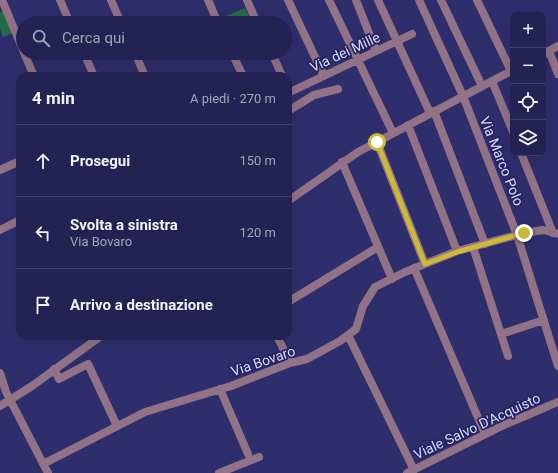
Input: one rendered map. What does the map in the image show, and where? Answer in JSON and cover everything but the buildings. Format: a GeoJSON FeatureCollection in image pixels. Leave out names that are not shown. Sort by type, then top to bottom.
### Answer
{"type":"FeatureCollection","features":[{"type":"Feature","properties":{"kind":"street"},"geometry":{"type":"LineString","coordinates":[[2,0],[16,33]]}},
{"type":"Feature","properties":{"kind":"street"},"geometry":{"type":"LineString","coordinates":[[60,0],[67,16]]}},
{"type":"Feature","properties":{"kind":"street"},"geometry":{"type":"LineString","coordinates":[[111,0],[118,16]]}},
{"type":"Feature","properties":{"kind":"street"},"geometry":{"type":"LineString","coordinates":[[208,0],[215,16]]}},
{"type":"Feature","properties":{"kind":"street"},"geometry":{"type":"LineString","coordinates":[[247,0],[254,16]]}},
{"type":"Feature","properties":{"kind":"street"},"geometry":{"type":"LineString","coordinates":[[288,0],[324,76]]}},
{"type":"Feature","properties":{"kind":"street"},"geometry":{"type":"LineString","coordinates":[[329,0],[393,133]]}},
{"type":"Feature","properties":{"kind":"street"},"geometry":{"type":"LineString","coordinates":[[356,0],[376,51]]}},
{"type":"Feature","properties":{"kind":"street"},"geometry":{"type":"LineString","coordinates":[[378,0],[396,42],[432,112],[485,244]]}},
{"type":"Feature","properties":{"kind":"street","name":"Via Marco Polo"},"geometry":{"type":"LineString","coordinates":[[419,0],[462,96],[518,235],[558,366]]}},
{"type":"Feature","properties":{"kind":"street"},"geometry":{"type":"LineString","coordinates":[[441,0],[482,86]]}},
{"type":"Feature","properties":{"kind":"street"},"geometry":{"type":"LineString","coordinates":[[477,0],[510,66]]}},
{"type":"Feature","properties":{"kind":"street","name":"Via dei Mille"},"geometry":{"type":"LineString","coordinates":[[292,90],[412,34]]}},
{"type":"Feature","properties":{"kind":"street"},"geometry":{"type":"LineString","coordinates":[[558,46],[546,52],[558,74]]}},
{"type":"Feature","properties":{"kind":"street"},"geometry":{"type":"LineString","coordinates":[[27,60],[32,72]]}},
{"type":"Feature","properties":{"kind":"street"},"geometry":{"type":"LineString","coordinates":[[87,60],[92,72]]}},
{"type":"Feature","properties":{"kind":"street"},"geometry":{"type":"LineString","coordinates":[[138,60],[143,72]]}},
{"type":"Feature","properties":{"kind":"street"},"geometry":{"type":"LineString","coordinates":[[235,60],[241,72]]}},
{"type":"Feature","properties":{"kind":"street"},"geometry":{"type":"LineString","coordinates":[[275,60],[280,72]]}},
{"type":"Feature","properties":{"kind":"street"},"geometry":{"type":"LineString","coordinates":[[292,197],[342,162],[393,133],[510,71]]}},
{"type":"Feature","properties":{"kind":"street"},"geometry":{"type":"LineString","coordinates":[[492,81],[510,125]]}},
{"type":"Feature","properties":{"kind":"street"},"geometry":{"type":"LineString","coordinates":[[292,109],[314,95],[338,89]]}},
{"type":"Feature","properties":{"kind":"street"},"geometry":{"type":"LineString","coordinates":[[408,125],[457,252]]}},
{"type":"Feature","properties":{"kind":"street"},"geometry":{"type":"LineString","coordinates":[[377,142],[425,264]]}},
{"type":"Feature","properties":{"kind":"street"},"geometry":{"type":"LineString","coordinates":[[522,156],[556,233]]}},
{"type":"Feature","properties":{"kind":"street"},"geometry":{"type":"LineString","coordinates":[[342,162],[392,279]]}},
{"type":"Feature","properties":{"kind":"street"},"geometry":{"type":"LineString","coordinates":[[0,170],[16,164]]}},
{"type":"Feature","properties":{"kind":"street"},"geometry":{"type":"LineString","coordinates":[[0,230],[16,222]]}},
{"type":"Feature","properties":{"kind":"street","name":"Via Bovaro"},"geometry":{"type":"LineString","coordinates":[[43,464],[145,412],[220,389],[290,363],[308,359],[356,329],[363,306],[375,287],[414,268],[457,252],[518,235],[543,230],[556,233]]}},
{"type":"Feature","properties":{"kind":"street"},"geometry":{"type":"LineString","coordinates":[[292,300],[378,247]]}},
{"type":"Feature","properties":{"kind":"street"},"geometry":{"type":"LineString","coordinates":[[473,247],[508,356]]}},
{"type":"Feature","properties":{"kind":"street"},"geometry":{"type":"LineString","coordinates":[[414,268],[485,434]]}},
{"type":"Feature","properties":{"kind":"street"},"geometry":{"type":"LineString","coordinates":[[501,334],[544,320]]}},
{"type":"Feature","properties":{"kind":"street"},"geometry":{"type":"LineString","coordinates":[[348,335],[410,471]]}},
{"type":"Feature","properties":{"kind":"street"},"geometry":{"type":"LineString","coordinates":[[0,406],[11,400],[95,340]]}},
{"type":"Feature","properties":{"kind":"street"},"geometry":{"type":"LineString","coordinates":[[279,340],[290,363]]}},
{"type":"Feature","properties":{"kind":"street"},"geometry":{"type":"LineString","coordinates":[[54,369],[59,379],[88,364],[117,426]]}},
{"type":"Feature","properties":{"kind":"street"},"geometry":{"type":"LineString","coordinates":[[0,373],[11,400],[48,473]]}},
{"type":"Feature","properties":{"kind":"street"},"geometry":{"type":"LineString","coordinates":[[220,389],[248,454]]}},
{"type":"Feature","properties":{"kind":"street","name":"Viale Salvo D'Acquisto"},"geometry":{"type":"LineString","coordinates":[[410,471],[485,434],[558,402]]}},
{"type":"Feature","properties":{"kind":"street"},"geometry":{"type":"LineString","coordinates":[[219,473],[259,457]]}},
{"type":"Feature","properties":{"kind":"route"},"geometry":{"type":"LineString","coordinates":[[377,142],[425,264],[457,252],[524,233]]}}]}
